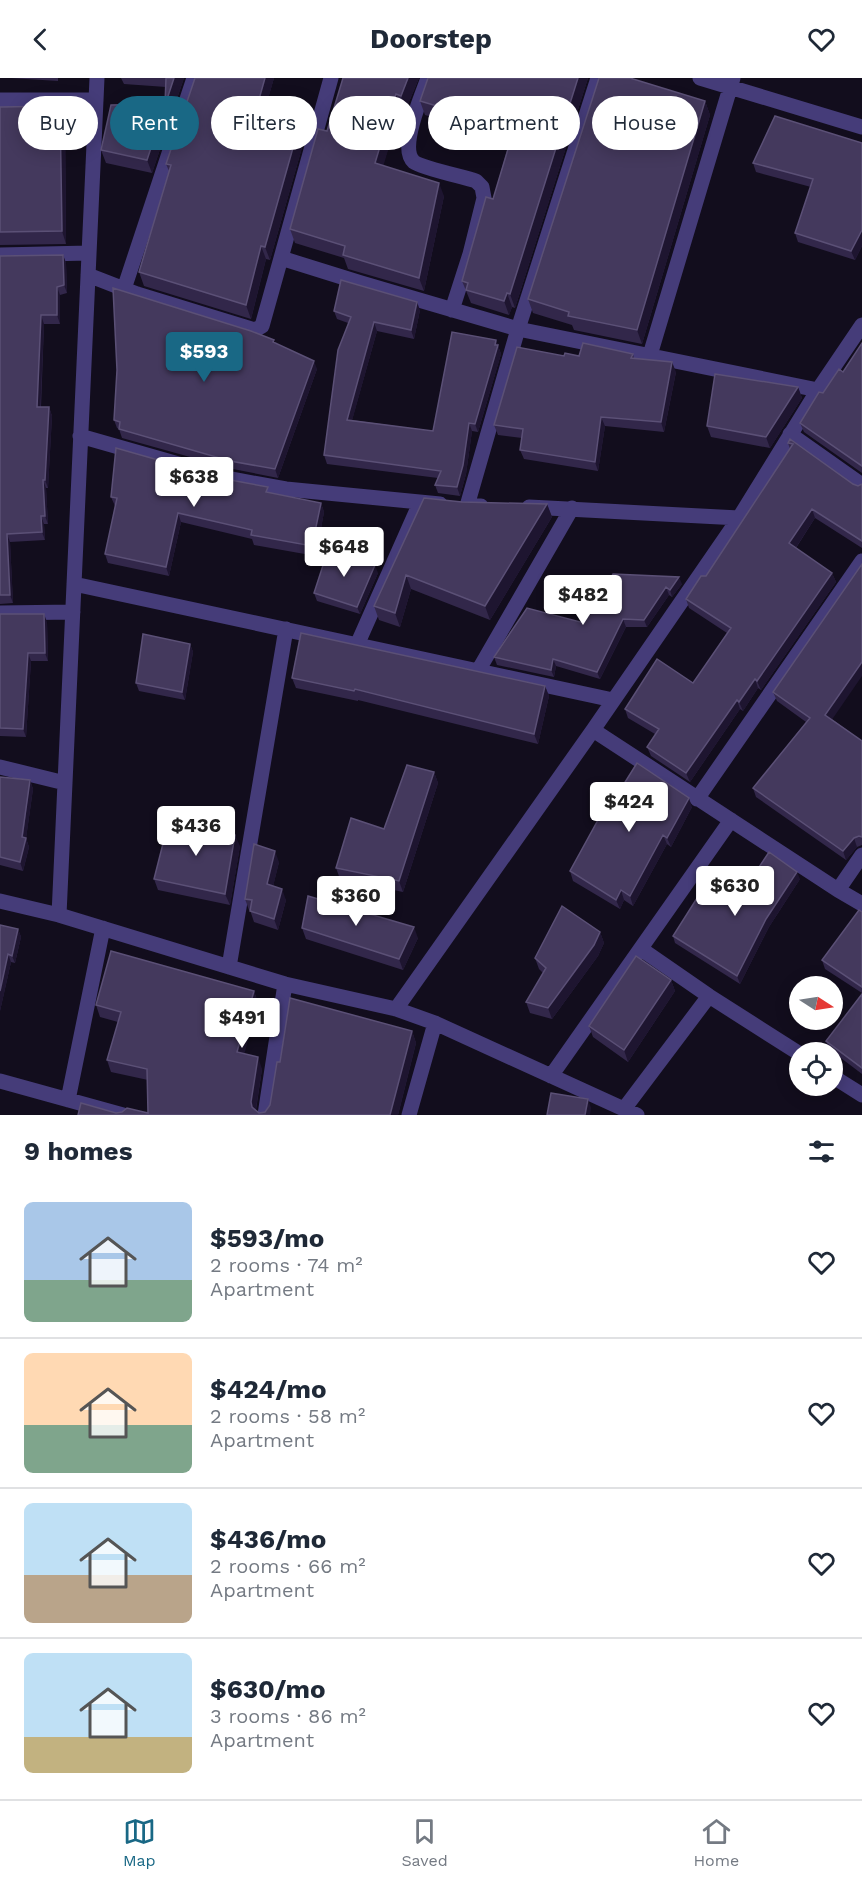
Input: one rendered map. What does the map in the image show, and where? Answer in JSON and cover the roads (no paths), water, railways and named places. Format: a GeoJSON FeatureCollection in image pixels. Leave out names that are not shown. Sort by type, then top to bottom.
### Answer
{"type":"FeatureCollection","features":[{"type":"Feature","properties":{"kind":"street"},"geometry":{"type":"LineString","coordinates":[[96,96],[97,78]]}},
{"type":"Feature","properties":{"kind":"street"},"geometry":{"type":"LineString","coordinates":[[123,289],[194,78]]}},
{"type":"Feature","properties":{"kind":"street"},"geometry":{"type":"LineString","coordinates":[[88,274],[123,289],[255,330],[262,326],[331,78]]}},
{"type":"Feature","properties":{"kind":"street"},"geometry":{"type":"LineString","coordinates":[[428,78],[408,141],[408,153],[415,163],[476,181],[482,187],[484,198],[470,254],[452,310]]}},
{"type":"Feature","properties":{"kind":"street"},"geometry":{"type":"LineString","coordinates":[[467,506],[518,329],[598,78]]}},
{"type":"Feature","properties":{"kind":"street"},"geometry":{"type":"LineString","coordinates":[[700,78],[732,82],[862,127]]}},
{"type":"Feature","properties":{"kind":"street"},"geometry":{"type":"LineString","coordinates":[[651,355],[732,82]]}},
{"type":"Feature","properties":{"kind":"street"},"geometry":{"type":"LineString","coordinates":[[0,100],[18,100]]}},
{"type":"Feature","properties":{"kind":"street"},"geometry":{"type":"LineString","coordinates":[[59,915],[94,150]]}},
{"type":"Feature","properties":{"kind":"street"},"geometry":{"type":"LineString","coordinates":[[0,255],[89,253]]}},
{"type":"Feature","properties":{"kind":"street"},"geometry":{"type":"LineString","coordinates":[[281,258],[518,329],[818,390]]}},
{"type":"Feature","properties":{"kind":"street"},"geometry":{"type":"LineString","coordinates":[[396,1009],[739,518],[818,390],[862,325]]}},
{"type":"Feature","properties":{"kind":"street"},"geometry":{"type":"LineString","coordinates":[[790,434],[862,485]]}},
{"type":"Feature","properties":{"kind":"street"},"geometry":{"type":"LineString","coordinates":[[80,436],[242,481],[298,491],[467,506],[572,508],[739,518]]}},
{"type":"Feature","properties":{"kind":"street"},"geometry":{"type":"LineString","coordinates":[[357,645],[420,503]]}},
{"type":"Feature","properties":{"kind":"street"},"geometry":{"type":"LineString","coordinates":[[478,670],[572,508]]}},
{"type":"Feature","properties":{"kind":"street"},"geometry":{"type":"LineString","coordinates":[[697,799],[862,561]]}},
{"type":"Feature","properties":{"kind":"street"},"geometry":{"type":"LineString","coordinates":[[74,584],[613,700]]}},
{"type":"Feature","properties":{"kind":"street"},"geometry":{"type":"LineString","coordinates":[[0,613],[73,612]]}},
{"type":"Feature","properties":{"kind":"street"},"geometry":{"type":"LineString","coordinates":[[229,967],[286,629]]}},
{"type":"Feature","properties":{"kind":"street"},"geometry":{"type":"LineString","coordinates":[[593,730],[862,904]]}},
{"type":"Feature","properties":{"kind":"street"},"geometry":{"type":"LineString","coordinates":[[0,768],[66,783]]}},
{"type":"Feature","properties":{"kind":"street"},"geometry":{"type":"LineString","coordinates":[[551,1076],[731,820]]}},
{"type":"Feature","properties":{"kind":"street"},"geometry":{"type":"LineString","coordinates":[[838,890],[862,855]]}},
{"type":"Feature","properties":{"kind":"street"},"geometry":{"type":"LineString","coordinates":[[0,901],[59,915],[285,984],[396,1009],[435,1023],[630,1112],[709,996]]}},
{"type":"Feature","properties":{"kind":"street"},"geometry":{"type":"LineString","coordinates":[[68,1100],[103,928]]}},
{"type":"Feature","properties":{"kind":"street"},"geometry":{"type":"LineString","coordinates":[[641,949],[789,1047]]}},
{"type":"Feature","properties":{"kind":"street"},"geometry":{"type":"LineString","coordinates":[[265,1115],[285,984]]}},
{"type":"Feature","properties":{"kind":"street"},"geometry":{"type":"LineString","coordinates":[[409,1115],[435,1023]]}},
{"type":"Feature","properties":{"kind":"street"},"geometry":{"type":"LineString","coordinates":[[0,1081],[123,1115]]}},
{"type":"Feature","properties":{"kind":"street"},"geometry":{"type":"LineString","coordinates":[[843,1083],[862,1095]]}}]}
